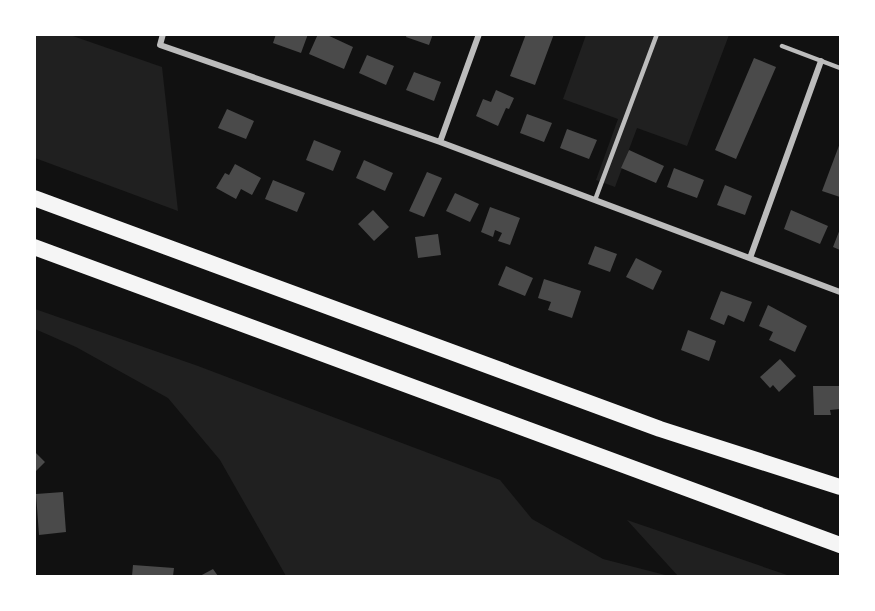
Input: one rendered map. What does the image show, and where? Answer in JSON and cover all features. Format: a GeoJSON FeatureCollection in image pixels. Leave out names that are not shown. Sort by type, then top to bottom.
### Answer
{"type":"FeatureCollection","features":[{"type":"Feature","properties":{"kind":"highway"},"geometry":{"type":"LineString","coordinates":[[34,198],[660,429],[840,487]]}},
{"type":"Feature","properties":{"kind":"highway"},"geometry":{"type":"LineString","coordinates":[[34,247],[840,545]]}},
{"type":"Feature","properties":{"kind":"highway"},"geometry":{"type":"LineString","coordinates":[[34,252],[78,263]]}},
{"type":"Feature","properties":{"kind":"street"},"geometry":{"type":"LineString","coordinates":[[164,34],[160,45],[440,142],[840,292]]}},
{"type":"Feature","properties":{"kind":"street"},"geometry":{"type":"LineString","coordinates":[[440,142],[479,34]]}},
{"type":"Feature","properties":{"kind":"street"},"geometry":{"type":"LineString","coordinates":[[750,258],[821,61]]}},
{"type":"Feature","properties":{"kind":"lane"},"geometry":{"type":"LineString","coordinates":[[595,200],[657,34]]}},
{"type":"Feature","properties":{"kind":"lane"},"geometry":{"type":"LineString","coordinates":[[782,46],[840,68]]}},
{"type":"Feature","properties":{"kind":"shaded area"},"geometry":{"type":"Polygon","coordinates":[[[34,35],[70,35],[162,67],[178,211],[35,158],[34,35]]]}},
{"type":"Feature","properties":{"kind":"shaded area"},"geometry":{"type":"Polygon","coordinates":[[[586,35],[729,35],[687,146],[637,128],[615,187],[596,180],[618,119],[563,99],[586,35]]]}},
{"type":"Feature","properties":{"kind":"shaded area"},"geometry":{"type":"Polygon","coordinates":[[[35,309],[198,366],[500,480],[532,519],[603,559],[669,576],[286,576],[220,460],[168,398],[76,347],[35,329],[35,309]]]}},
{"type":"Feature","properties":{"kind":"shaded area"},"geometry":{"type":"Polygon","coordinates":[[[627,520],[790,576],[678,576],[627,520]]]}},
{"type":"Feature","properties":{"kind":"building"},"geometry":{"type":"Polygon","coordinates":[[[276,34],[308,34],[301,53],[273,43],[276,34]]]}},
{"type":"Feature","properties":{"kind":"building"},"geometry":{"type":"Polygon","coordinates":[[[318,34],[325,34],[353,47],[344,69],[309,54],[318,34]]]}},
{"type":"Feature","properties":{"kind":"building"},"geometry":{"type":"Polygon","coordinates":[[[407,34],[433,34],[429,45],[406,37],[407,34]]]}},
{"type":"Feature","properties":{"kind":"building"},"geometry":{"type":"Polygon","coordinates":[[[526,34],[554,34],[535,85],[510,76],[526,34]]]}},
{"type":"Feature","properties":{"kind":"building"},"geometry":{"type":"Polygon","coordinates":[[[367,55],[394,66],[386,85],[359,73],[367,55]]]}},
{"type":"Feature","properties":{"kind":"building"},"geometry":{"type":"Polygon","coordinates":[[[754,58],[776,67],[736,159],[715,150],[754,58]]]}},
{"type":"Feature","properties":{"kind":"building"},"geometry":{"type":"Polygon","coordinates":[[[414,72],[441,82],[434,101],[406,90],[414,72]]]}},
{"type":"Feature","properties":{"kind":"building"},"geometry":{"type":"Polygon","coordinates":[[[496,90],[514,98],[509,109],[506,108],[498,126],[476,116],[483,99],[491,102],[496,90]]]}},
{"type":"Feature","properties":{"kind":"building"},"geometry":{"type":"Polygon","coordinates":[[[227,109],[254,121],[246,139],[218,128],[227,109]]]}},
{"type":"Feature","properties":{"kind":"building"},"geometry":{"type":"Polygon","coordinates":[[[527,114],[552,123],[544,142],[520,133],[527,114]]]}},
{"type":"Feature","properties":{"kind":"building"},"geometry":{"type":"Polygon","coordinates":[[[567,129],[597,140],[589,159],[560,148],[567,129]]]}},
{"type":"Feature","properties":{"kind":"building"},"geometry":{"type":"Polygon","coordinates":[[[314,140],[341,151],[333,171],[306,160],[314,140]]]}},
{"type":"Feature","properties":{"kind":"building"},"geometry":{"type":"Polygon","coordinates":[[[840,143],[840,197],[822,191],[840,143]]]}},
{"type":"Feature","properties":{"kind":"building"},"geometry":{"type":"Polygon","coordinates":[[[629,150],[664,166],[656,183],[621,168],[629,150]]]}},
{"type":"Feature","properties":{"kind":"building"},"geometry":{"type":"Polygon","coordinates":[[[364,160],[393,173],[385,191],[356,178],[364,160]]]}},
{"type":"Feature","properties":{"kind":"building"},"geometry":{"type":"Polygon","coordinates":[[[235,164],[261,178],[252,195],[241,189],[236,199],[216,188],[225,173],[229,175],[235,164]]]}},
{"type":"Feature","properties":{"kind":"building"},"geometry":{"type":"Polygon","coordinates":[[[674,168],[704,180],[697,198],[667,187],[674,168]]]}},
{"type":"Feature","properties":{"kind":"building"},"geometry":{"type":"Polygon","coordinates":[[[427,172],[442,178],[424,217],[409,211],[427,172]]]}},
{"type":"Feature","properties":{"kind":"building"},"geometry":{"type":"Polygon","coordinates":[[[273,180],[305,193],[297,212],[265,199],[273,180]]]}},
{"type":"Feature","properties":{"kind":"building"},"geometry":{"type":"Polygon","coordinates":[[[725,185],[752,196],[745,215],[717,205],[725,185]]]}},
{"type":"Feature","properties":{"kind":"building"},"geometry":{"type":"Polygon","coordinates":[[[455,193],[479,204],[470,222],[446,211],[455,193]]]}},
{"type":"Feature","properties":{"kind":"building"},"geometry":{"type":"Polygon","coordinates":[[[490,207],[520,218],[510,245],[498,241],[502,233],[495,230],[493,237],[481,232],[490,207]]]}},
{"type":"Feature","properties":{"kind":"building"},"geometry":{"type":"Polygon","coordinates":[[[373,210],[389,227],[374,241],[358,224],[373,210]]]}},
{"type":"Feature","properties":{"kind":"building"},"geometry":{"type":"Polygon","coordinates":[[[791,210],[828,226],[820,244],[784,229],[791,210]]]}},
{"type":"Feature","properties":{"kind":"building"},"geometry":{"type":"Polygon","coordinates":[[[840,229],[840,250],[833,247],[840,229]]]}},
{"type":"Feature","properties":{"kind":"building"},"geometry":{"type":"Polygon","coordinates":[[[438,234],[441,255],[418,258],[415,237],[438,234]]]}},
{"type":"Feature","properties":{"kind":"building"},"geometry":{"type":"Polygon","coordinates":[[[595,246],[617,254],[610,272],[588,264],[595,246]]]}},
{"type":"Feature","properties":{"kind":"building"},"geometry":{"type":"Polygon","coordinates":[[[636,258],[662,271],[653,290],[626,277],[636,258]]]}},
{"type":"Feature","properties":{"kind":"building"},"geometry":{"type":"Polygon","coordinates":[[[506,266],[533,278],[525,296],[498,285],[506,266]]]}},
{"type":"Feature","properties":{"kind":"building"},"geometry":{"type":"Polygon","coordinates":[[[544,279],[581,291],[572,318],[548,310],[551,302],[538,298],[544,279]]]}},
{"type":"Feature","properties":{"kind":"building"},"geometry":{"type":"Polygon","coordinates":[[[721,291],[752,302],[744,322],[728,315],[724,325],[710,319],[721,291]]]}},
{"type":"Feature","properties":{"kind":"building"},"geometry":{"type":"Polygon","coordinates":[[[768,305],[807,326],[795,352],[769,340],[773,332],[759,326],[768,305]]]}},
{"type":"Feature","properties":{"kind":"building"},"geometry":{"type":"Polygon","coordinates":[[[688,330],[716,341],[709,361],[681,350],[688,330]]]}},
{"type":"Feature","properties":{"kind":"building"},"geometry":{"type":"Polygon","coordinates":[[[780,359],[796,376],[779,392],[773,385],[770,388],[760,377],[780,359]]]}},
{"type":"Feature","properties":{"kind":"building"},"geometry":{"type":"Polygon","coordinates":[[[813,386],[840,386],[840,409],[830,410],[831,415],[814,415],[813,386]]]}},
{"type":"Feature","properties":{"kind":"building"},"geometry":{"type":"Polygon","coordinates":[[[34,451],[45,462],[34,473],[34,451]]]}},
{"type":"Feature","properties":{"kind":"building"},"geometry":{"type":"Polygon","coordinates":[[[63,492],[66,532],[39,535],[36,494],[63,492]]]}},
{"type":"Feature","properties":{"kind":"building"},"geometry":{"type":"Polygon","coordinates":[[[133,565],[174,568],[173,576],[132,576],[133,565]]]}},
{"type":"Feature","properties":{"kind":"building"},"geometry":{"type":"Polygon","coordinates":[[[213,569],[218,576],[200,576],[213,569]]]}}]}
